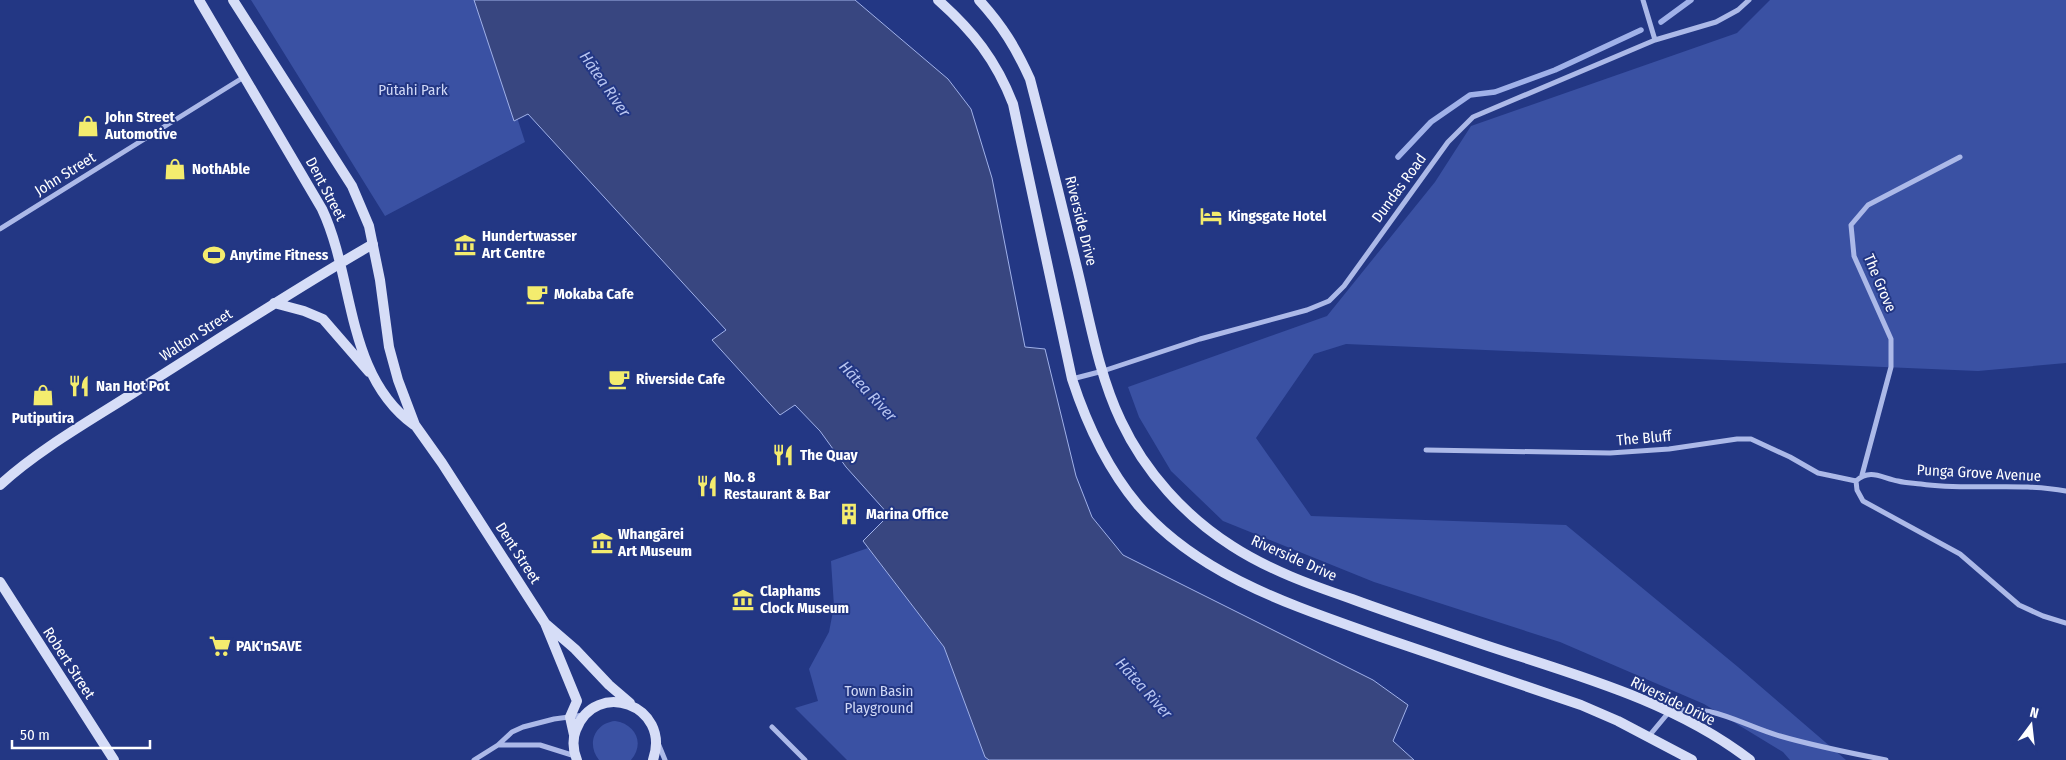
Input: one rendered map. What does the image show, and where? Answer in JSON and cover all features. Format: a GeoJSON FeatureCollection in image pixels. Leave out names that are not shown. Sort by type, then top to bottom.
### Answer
{"type":"FeatureCollection","features":[{"type":"Feature","properties":{"kind":"main road","name":"Dent Street"},"geometry":{"type":"LineString","coordinates":[[199,0],[322,209],[331,229],[353,321],[366,358],[388,401],[398,413],[415,425]]}},
{"type":"Feature","properties":{"kind":"main road","name":"Dent Street"},"geometry":{"type":"LineString","coordinates":[[233,0],[352,186],[369,226],[380,280],[389,347],[398,380],[415,425],[442,463],[545,623],[577,701],[570,717],[576,758]]}},
{"type":"Feature","properties":{"kind":"main road"},"geometry":{"type":"LineString","coordinates":[[938,0],[987,51],[1013,104],[1072,379],[1095,439],[1118,480],[1139,506],[1184,547],[1249,586],[1306,610],[1580,705],[1649,736],[1692,760]]}},
{"type":"Feature","properties":{"kind":"main road","name":"Riverside Drive"},"geometry":{"type":"LineString","coordinates":[[979,0],[1000,22],[1019,54],[1030,79],[1103,371],[1120,420],[1141,457],[1175,500],[1202,524],[1232,546],[1261,563],[1314,586],[1587,679],[1669,712],[1737,750],[1750,760]]}},
{"type":"Feature","properties":{"kind":"main road","name":"Walton Street"},"geometry":{"type":"LineString","coordinates":[[0,484],[70,434],[274,303],[373,244]]}},
{"type":"Feature","properties":{"kind":"main road"},"geometry":{"type":"LineString","coordinates":[[274,303],[304,311],[323,319],[376,380]]}},
{"type":"Feature","properties":{"kind":"main road","name":"Walton Street"},"geometry":{"type":"LineString","coordinates":[[0,476],[13,473]]}},
{"type":"Feature","properties":{"kind":"main road","name":"Robert Street"},"geometry":{"type":"LineString","coordinates":[[0,582],[114,760]]}},
{"type":"Feature","properties":{"kind":"main road","name":"Dent Street"},"geometry":{"type":"LineString","coordinates":[[545,623],[575,649],[609,685],[650,720],[657,740]]}},
{"type":"Feature","properties":{"kind":"main road"},"geometry":{"type":"LineString","coordinates":[[574,735],[584,715],[595,707],[607,703],[620,702],[633,706]]}},
{"type":"Feature","properties":{"kind":"main road"},"geometry":{"type":"LineString","coordinates":[[654,760],[657,740]]}},
{"type":"Feature","properties":{"kind":"street"},"geometry":{"type":"LineString","coordinates":[[1643,0],[1655,40]]}},
{"type":"Feature","properties":{"kind":"street","name":"Dundas Road"},"geometry":{"type":"LineString","coordinates":[[1072,379],[1103,371],[1200,339],[1308,310],[1329,301],[1344,286],[1448,142],[1473,118],[1655,40],[1716,22],[1738,10],[1749,0]]}},
{"type":"Feature","properties":{"kind":"street","name":"John Street"},"geometry":{"type":"LineString","coordinates":[[0,229],[244,77]]}},
{"type":"Feature","properties":{"kind":"street","name":"The Grove"},"geometry":{"type":"LineString","coordinates":[[1862,475],[1891,367],[1891,339],[1854,256],[1852,226],[1868,205],[1960,157]]}},
{"type":"Feature","properties":{"kind":"street","name":"The Bluff"},"geometry":{"type":"LineString","coordinates":[[1426,450],[1610,453],[1669,449],[1737,439],[1751,439],[1790,457],[1818,473],[1856,481]]}},
{"type":"Feature","properties":{"kind":"street","name":"Punga Grove Avenue"},"geometry":{"type":"LineString","coordinates":[[1862,475],[1873,474],[1896,481],[1938,486],[2066,490]]}},
{"type":"Feature","properties":{"kind":"street"},"geometry":{"type":"LineString","coordinates":[[1862,475],[1856,481],[1856,490],[1863,501],[1960,554],[2019,605],[2043,616],[2066,623]]}},
{"type":"Feature","properties":{"kind":"street"},"geometry":{"type":"LineString","coordinates":[[1649,736],[1669,712],[1694,708],[1710,710],[1780,736],[1886,760]]}},
{"type":"Feature","properties":{"kind":"street"},"geometry":{"type":"LineString","coordinates":[[474,760],[498,745],[512,732],[523,727],[554,719],[584,715]]}},
{"type":"Feature","properties":{"kind":"street"},"geometry":{"type":"LineString","coordinates":[[772,727],[804,760]]}},
{"type":"Feature","properties":{"kind":"street"},"geometry":{"type":"LineString","coordinates":[[657,740],[665,760]]}},
{"type":"Feature","properties":{"kind":"street"},"geometry":{"type":"LineString","coordinates":[[498,745],[540,745],[576,758]]}},
{"type":"Feature","properties":{"kind":"green space","name":"Pūtahi Park"},"geometry":{"type":"Polygon","coordinates":[[[251,0],[479,0],[525,142],[385,216],[251,0]]]}},
{"type":"Feature","properties":{"kind":"green space"},"geometry":{"type":"Polygon","coordinates":[[[1770,0],[2066,0],[2066,363],[1978,371],[1346,344],[1314,354],[1256,438],[1311,516],[1566,525],[1738,667],[1846,760],[1790,760],[1783,752],[1704,704],[1560,642],[1374,582],[1223,521],[1171,471],[1139,417],[1128,387],[1327,316],[1435,182],[1471,126],[1737,33],[1770,0]]]}},
{"type":"Feature","properties":{"kind":"green space","name":"Town Basin Playground"},"geometry":{"type":"Polygon","coordinates":[[[868,548],[944,647],[985,757],[989,760],[847,760],[795,708],[818,701],[809,669],[829,632],[834,606],[831,561],[868,548]]]}},
{"type":"Feature","properties":{"kind":"green space"},"geometry":{"type":"Polygon","coordinates":[[[615,721],[633,730],[638,741],[635,754],[631,760],[599,760],[593,747],[595,735],[602,726],[615,721]]]}},
{"type":"Feature","properties":{"kind":"water","name":"Hātea River"},"geometry":{"type":"Polygon","coordinates":[[[474,0],[855,0],[948,79],[971,109],[992,178],[1025,347],[1045,349],[1076,476],[1092,517],[1123,555],[1373,680],[1408,705],[1393,741],[1414,760],[989,760],[985,757],[944,647],[863,541],[889,515],[846,467],[820,431],[795,405],[780,415],[712,340],[726,330],[528,114],[514,121],[474,0]]]}},
{"type":"Feature","properties":{"kind":"waterway"},"geometry":{"type":"LineString","coordinates":[[1661,22],[1691,0]]}},
{"type":"Feature","properties":{"kind":"waterway"},"geometry":{"type":"LineString","coordinates":[[1398,157],[1431,122],[1470,95],[1495,92],[1555,70],[1641,30]]}},
{"type":"Feature","properties":{"kind":"place","name":"John Street Automotive"},"geometry":{"type":"Point","coordinates":[88,126]}},
{"type":"Feature","properties":{"kind":"place","name":"NothAble"},"geometry":{"type":"Point","coordinates":[175,169]}},
{"type":"Feature","properties":{"kind":"place","name":"Kingsgate Hotel"},"geometry":{"type":"Point","coordinates":[1211,216]}},
{"type":"Feature","properties":{"kind":"place","name":"Hundertwasser Art Centre"},"geometry":{"type":"Point","coordinates":[465,245]}},
{"type":"Feature","properties":{"kind":"place","name":"Anytime Fitness"},"geometry":{"type":"Point","coordinates":[214,255]}},
{"type":"Feature","properties":{"kind":"place","name":"Mokaba Cafe"},"geometry":{"type":"Point","coordinates":[537,294]}},
{"type":"Feature","properties":{"kind":"place","name":"Riverside Cafe"},"geometry":{"type":"Point","coordinates":[619,379]}},
{"type":"Feature","properties":{"kind":"place","name":"Nan Hot Pot"},"geometry":{"type":"Point","coordinates":[79,386]}},
{"type":"Feature","properties":{"kind":"place","name":"Putiputira"},"geometry":{"type":"Point","coordinates":[43,395]}},
{"type":"Feature","properties":{"kind":"place","name":"The Quay"},"geometry":{"type":"Point","coordinates":[783,455]}},
{"type":"Feature","properties":{"kind":"place","name":"No. 8 Restaurant & Bar"},"geometry":{"type":"Point","coordinates":[707,486]}},
{"type":"Feature","properties":{"kind":"place","name":"Marina Office"},"geometry":{"type":"Point","coordinates":[849,514]}},
{"type":"Feature","properties":{"kind":"place","name":"Whangārei Art Museum"},"geometry":{"type":"Point","coordinates":[602,543]}},
{"type":"Feature","properties":{"kind":"place","name":"Claphams Clock Museum"},"geometry":{"type":"Point","coordinates":[743,600]}},
{"type":"Feature","properties":{"kind":"place","name":"PAK'nSAVE"},"geometry":{"type":"Point","coordinates":[220,646]}}]}
